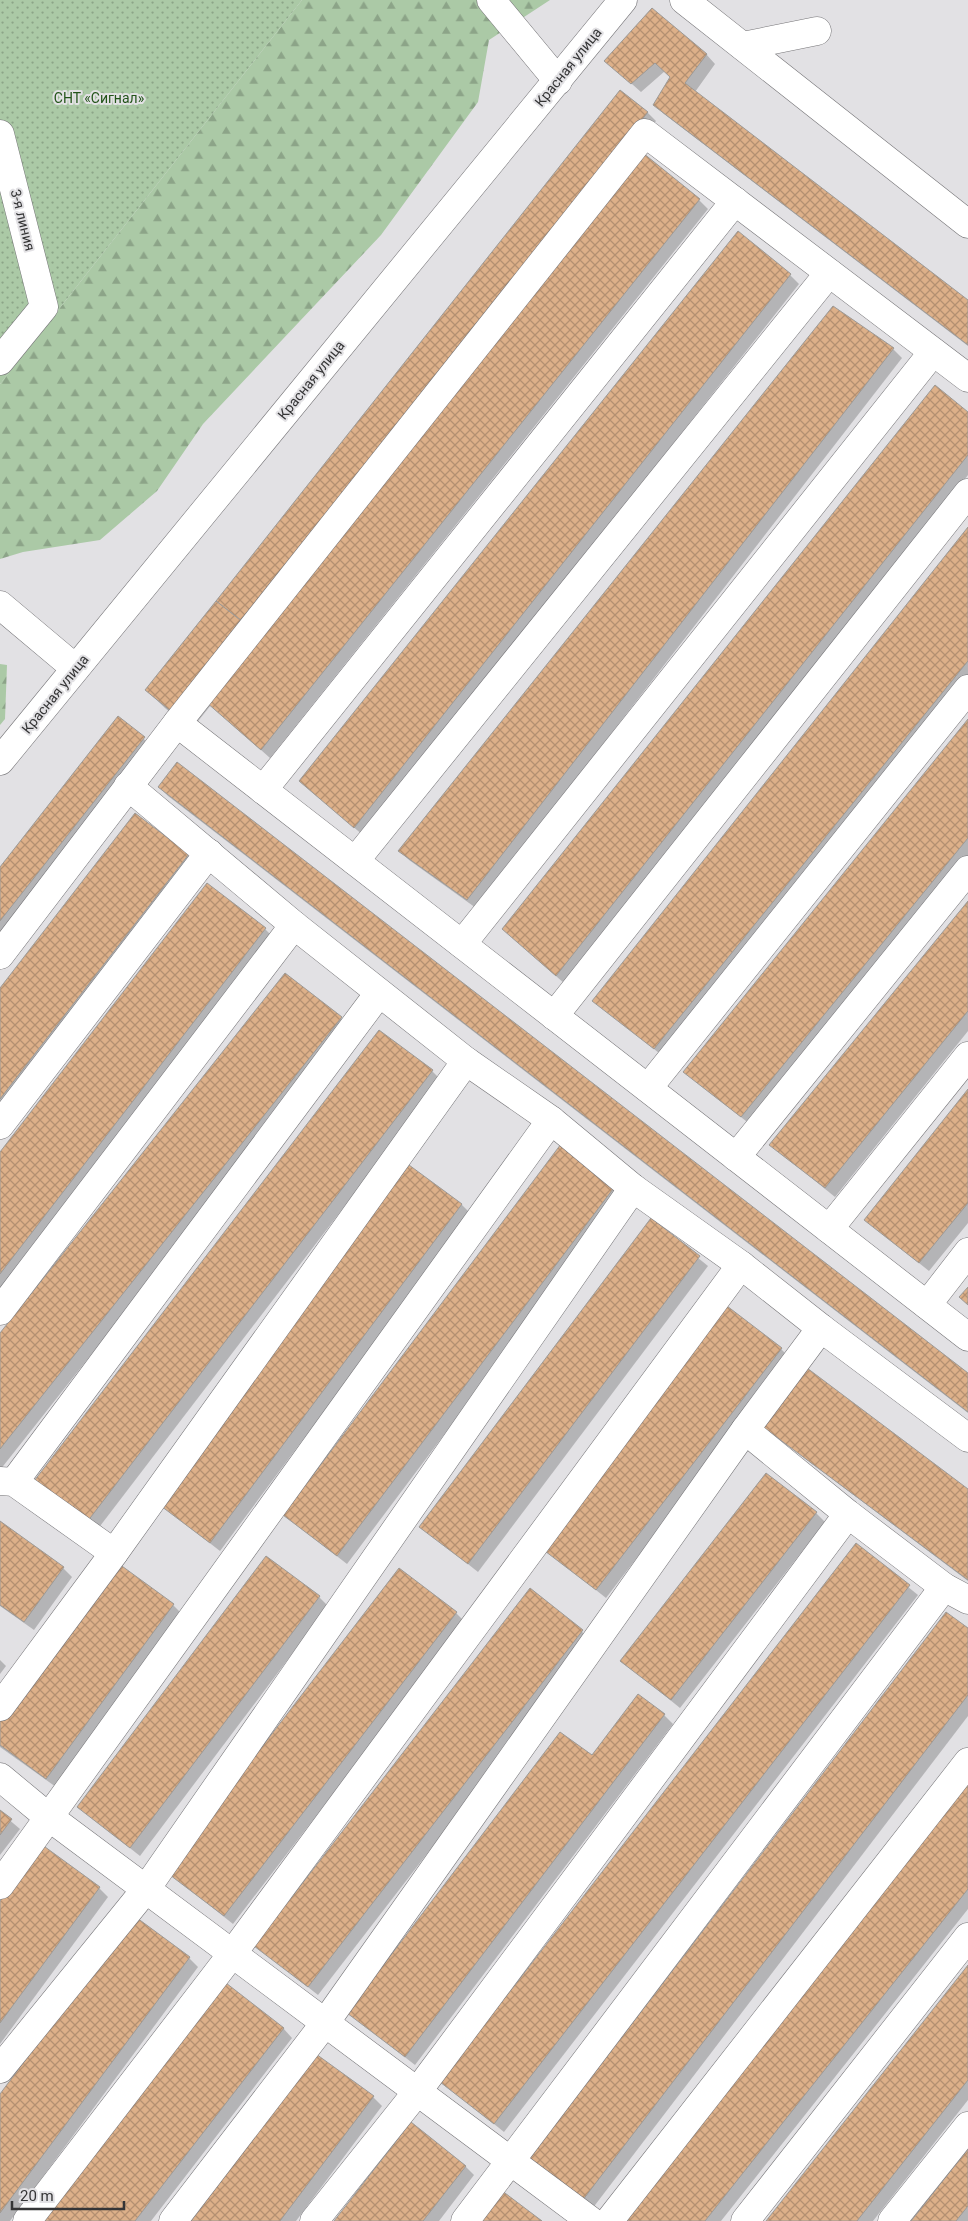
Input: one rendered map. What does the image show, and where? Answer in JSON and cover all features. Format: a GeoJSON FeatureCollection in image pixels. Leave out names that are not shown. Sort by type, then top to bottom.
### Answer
{"type":"FeatureCollection","features":[{"type":"Feature","properties":{"kind":"street"},"geometry":{"type":"LineString","coordinates":[[491,0],[558,81]]}},
{"type":"Feature","properties":{"kind":"street","name":"Красная улица"},"geometry":{"type":"LineString","coordinates":[[0,761],[623,0]]}},
{"type":"Feature","properties":{"kind":"street"},"geometry":{"type":"LineString","coordinates":[[684,0],[968,224]]}},
{"type":"Feature","properties":{"kind":"street"},"geometry":{"type":"LineString","coordinates":[[743,46],[817,31]]}},
{"type":"Feature","properties":{"kind":"street"},"geometry":{"type":"LineString","coordinates":[[0,955],[177,723],[645,133],[968,378]]}},
{"type":"Feature","properties":{"kind":"street","name":"3-я линия"},"geometry":{"type":"LineString","coordinates":[[0,134],[44,307],[0,361]]}},
{"type":"Feature","properties":{"kind":"street"},"geometry":{"type":"LineString","coordinates":[[918,184],[968,202]]}},
{"type":"Feature","properties":{"kind":"street"},"geometry":{"type":"LineString","coordinates":[[264,790],[735,201]]}},
{"type":"Feature","properties":{"kind":"street"},"geometry":{"type":"LineString","coordinates":[[355,861],[830,273]]}},
{"type":"Feature","properties":{"kind":"street"},"geometry":{"type":"LineString","coordinates":[[462,944],[933,352]]}},
{"type":"Feature","properties":{"kind":"street"},"geometry":{"type":"LineString","coordinates":[[554,1016],[968,493]]}},
{"type":"Feature","properties":{"kind":"street"},"geometry":{"type":"LineString","coordinates":[[0,605],[75,668]]}},
{"type":"Feature","properties":{"kind":"street"},"geometry":{"type":"LineString","coordinates":[[648,1088],[968,689]]}},
{"type":"Feature","properties":{"kind":"street"},"geometry":{"type":"LineString","coordinates":[[177,723],[968,1337]]}},
{"type":"Feature","properties":{"kind":"street"},"geometry":{"type":"LineString","coordinates":[[128,786],[294,924],[466,1061],[550,1120],[632,1188],[741,1265],[821,1328],[968,1438]]}},
{"type":"Feature","properties":{"kind":"street"},"geometry":{"type":"LineString","coordinates":[[0,1125],[210,853]]}},
{"type":"Feature","properties":{"kind":"street"},"geometry":{"type":"LineString","coordinates":[[736,1157],[968,870]]}},
{"type":"Feature","properties":{"kind":"street"},"geometry":{"type":"LineString","coordinates":[[0,1311],[294,924]]}},
{"type":"Feature","properties":{"kind":"street"},"geometry":{"type":"LineString","coordinates":[[114,1554],[7,1482],[379,993]]}},
{"type":"Feature","properties":{"kind":"street"},"geometry":{"type":"LineString","coordinates":[[829,1229],[968,1056]]}},
{"type":"Feature","properties":{"kind":"street"},"geometry":{"type":"LineString","coordinates":[[0,1707],[114,1554],[466,1061]]}},
{"type":"Feature","properties":{"kind":"street"},"geometry":{"type":"LineString","coordinates":[[0,1886],[550,1120]]}},
{"type":"Feature","properties":{"kind":"street"},"geometry":{"type":"LineString","coordinates":[[0,2069],[146,1889],[632,1188]]}},
{"type":"Feature","properties":{"kind":"street"},"geometry":{"type":"LineString","coordinates":[[927,1305],[968,1252]]}},
{"type":"Feature","properties":{"kind":"street"},"geometry":{"type":"LineString","coordinates":[[27,2221],[232,1954],[741,1265]]}},
{"type":"Feature","properties":{"kind":"street"},"geometry":{"type":"LineString","coordinates":[[173,2221],[325,2023],[745,1430],[821,1328]]}},
{"type":"Feature","properties":{"kind":"street"},"geometry":{"type":"LineString","coordinates":[[745,1430],[848,1514],[944,1587],[968,1600]]}},
{"type":"Feature","properties":{"kind":"street"},"geometry":{"type":"LineString","coordinates":[[314,2221],[417,2092],[848,1514]]}},
{"type":"Feature","properties":{"kind":"street"},"geometry":{"type":"LineString","coordinates":[[465,2221],[944,1587]]}},
{"type":"Feature","properties":{"kind":"street"},"geometry":{"type":"LineString","coordinates":[[609,2221],[968,1762]]}},
{"type":"Feature","properties":{"kind":"street"},"geometry":{"type":"LineString","coordinates":[[0,1777],[50,1818],[591,2221]]}},
{"type":"Feature","properties":{"kind":"street"},"geometry":{"type":"LineString","coordinates":[[745,2221],[968,1937]]}},
{"type":"Feature","properties":{"kind":"street"},"geometry":{"type":"LineString","coordinates":[[892,2221],[968,2126]]}},
{"type":"Feature","properties":{"kind":"green space","name":"СНТ «Сигнал»"},"geometry":{"type":"Polygon","coordinates":[[[0,0],[302,0],[0,384],[0,0]]]}},
{"type":"Feature","properties":{"kind":"green space"},"geometry":{"type":"Polygon","coordinates":[[[302,0],[550,0],[489,40],[478,102],[381,235],[203,424],[157,491],[100,540],[23,552],[0,559],[0,384],[302,0]]]}},
{"type":"Feature","properties":{"kind":"green space"},"geometry":{"type":"Polygon","coordinates":[[[0,664],[7,665],[5,719],[0,725],[0,664]]]}},
{"type":"Feature","properties":{"kind":"building"},"geometry":{"type":"Polygon","coordinates":[[[652,8],[707,54],[685,83],[968,300],[968,345],[653,105],[670,77],[655,63],[631,84],[604,61],[652,8]]]}},
{"type":"Feature","properties":{"kind":"building"},"geometry":{"type":"Polygon","coordinates":[[[620,90],[648,112],[243,622],[216,601],[620,90]]]}},
{"type":"Feature","properties":{"kind":"building"},"geometry":{"type":"Polygon","coordinates":[[[643,153],[700,199],[261,750],[206,702],[643,153]]]}},
{"type":"Feature","properties":{"kind":"building"},"geometry":{"type":"Polygon","coordinates":[[[738,231],[791,274],[354,828],[299,781],[738,231]]]}},
{"type":"Feature","properties":{"kind":"building"},"geometry":{"type":"Polygon","coordinates":[[[833,306],[894,348],[467,900],[398,851],[833,306]]]}},
{"type":"Feature","properties":{"kind":"building"},"geometry":{"type":"Polygon","coordinates":[[[935,385],[968,412],[968,455],[556,976],[502,929],[935,385]]]}},
{"type":"Feature","properties":{"kind":"building"},"geometry":{"type":"Polygon","coordinates":[[[968,527],[968,661],[654,1049],[592,1001],[968,527]]]}},
{"type":"Feature","properties":{"kind":"building"},"geometry":{"type":"Polygon","coordinates":[[[216,601],[243,622],[172,712],[145,690],[216,601]]]}},
{"type":"Feature","properties":{"kind":"building"},"geometry":{"type":"Polygon","coordinates":[[[118,716],[145,737],[0,921],[0,867],[118,716]]]}},
{"type":"Feature","properties":{"kind":"building"},"geometry":{"type":"Polygon","coordinates":[[[968,719],[968,838],[741,1117],[683,1072],[968,719]]]}},
{"type":"Feature","properties":{"kind":"building"},"geometry":{"type":"Polygon","coordinates":[[[177,762],[968,1373],[968,1412],[158,787],[177,762]]]}},
{"type":"Feature","properties":{"kind":"building"},"geometry":{"type":"Polygon","coordinates":[[[135,813],[189,854],[0,1099],[0,988],[135,813]]]}},
{"type":"Feature","properties":{"kind":"building"},"geometry":{"type":"Polygon","coordinates":[[[207,883],[266,928],[0,1274],[0,1152],[207,883]]]}},
{"type":"Feature","properties":{"kind":"building"},"geometry":{"type":"Polygon","coordinates":[[[968,901],[968,1011],[825,1188],[769,1145],[968,901]]]}},
{"type":"Feature","properties":{"kind":"building"},"geometry":{"type":"Polygon","coordinates":[[[285,973],[342,1017],[0,1449],[0,1333],[285,973]]]}},
{"type":"Feature","properties":{"kind":"building"},"geometry":{"type":"Polygon","coordinates":[[[379,1030],[433,1070],[84,1526],[31,1485],[379,1030]]]}},
{"type":"Feature","properties":{"kind":"building"},"geometry":{"type":"Polygon","coordinates":[[[968,1089],[968,1203],[919,1263],[864,1220],[968,1089]]]}},
{"type":"Feature","properties":{"kind":"building"},"geometry":{"type":"Polygon","coordinates":[[[561,1144],[616,1185],[337,1556],[283,1515],[561,1144]]]}},
{"type":"Feature","properties":{"kind":"building"},"geometry":{"type":"Polygon","coordinates":[[[409,1165],[462,1204],[210,1543],[157,1503],[409,1165]]]}},
{"type":"Feature","properties":{"kind":"building"},"geometry":{"type":"Polygon","coordinates":[[[651,1218],[700,1256],[468,1564],[419,1527],[651,1218]]]}},
{"type":"Feature","properties":{"kind":"building"},"geometry":{"type":"Polygon","coordinates":[[[968,1287],[968,1305],[959,1297],[968,1287]]]}},
{"type":"Feature","properties":{"kind":"building"},"geometry":{"type":"Polygon","coordinates":[[[727,1306],[782,1348],[596,1590],[541,1548],[727,1306]]]}},
{"type":"Feature","properties":{"kind":"building"},"geometry":{"type":"Polygon","coordinates":[[[803,1365],[968,1489],[968,1580],[759,1424],[803,1365]]]}},
{"type":"Feature","properties":{"kind":"building"},"geometry":{"type":"Polygon","coordinates":[[[766,1473],[817,1512],[671,1700],[620,1661],[766,1473]]]}},
{"type":"Feature","properties":{"kind":"building"},"geometry":{"type":"Polygon","coordinates":[[[0,1521],[64,1567],[24,1622],[0,1605],[0,1521]]]}},
{"type":"Feature","properties":{"kind":"building"},"geometry":{"type":"Polygon","coordinates":[[[856,1543],[910,1585],[494,2124],[440,2082],[856,1543]]]}},
{"type":"Feature","properties":{"kind":"building"},"geometry":{"type":"Polygon","coordinates":[[[266,1556],[320,1596],[130,1848],[77,1807],[266,1556]]]}},
{"type":"Feature","properties":{"kind":"building"},"geometry":{"type":"Polygon","coordinates":[[[115,1561],[174,1604],[46,1779],[0,1745],[0,1719],[115,1561]]]}},
{"type":"Feature","properties":{"kind":"building"},"geometry":{"type":"Polygon","coordinates":[[[399,1568],[457,1612],[224,1916],[166,1872],[399,1568]]]}},
{"type":"Feature","properties":{"kind":"building"},"geometry":{"type":"Polygon","coordinates":[[[530,1588],[583,1630],[308,1987],[254,1946],[530,1588]]]}},
{"type":"Feature","properties":{"kind":"building"},"geometry":{"type":"Polygon","coordinates":[[[946,1612],[968,1628],[968,1695],[579,2205],[525,2164],[946,1612]]]}},
{"type":"Feature","properties":{"kind":"building"},"geometry":{"type":"Polygon","coordinates":[[[638,1694],[665,1714],[405,2057],[347,2013],[560,1732],[592,1755],[638,1694]]]}},
{"type":"Feature","properties":{"kind":"building"},"geometry":{"type":"Polygon","coordinates":[[[968,1775],[968,1889],[705,2221],[614,2221],[968,1775]]]}},
{"type":"Feature","properties":{"kind":"building"},"geometry":{"type":"Polygon","coordinates":[[[0,1810],[12,1819],[0,1835],[0,1810]]]}},
{"type":"Feature","properties":{"kind":"building"},"geometry":{"type":"Polygon","coordinates":[[[41,1844],[100,1887],[0,2023],[0,1901],[41,1844]]]}},
{"type":"Feature","properties":{"kind":"building"},"geometry":{"type":"Polygon","coordinates":[[[133,1915],[190,1957],[0,2213],[0,2094],[133,1915]]]}},
{"type":"Feature","properties":{"kind":"building"},"geometry":{"type":"Polygon","coordinates":[[[968,1965],[968,2080],[857,2221],[766,2221],[968,1965]]]}},
{"type":"Feature","properties":{"kind":"building"},"geometry":{"type":"Polygon","coordinates":[[[226,1983],[284,2028],[135,2221],[44,2221],[226,1983]]]}},
{"type":"Feature","properties":{"kind":"building"},"geometry":{"type":"Polygon","coordinates":[[[316,2054],[374,2096],[280,2221],[191,2221],[316,2054]]]}},
{"type":"Feature","properties":{"kind":"building"},"geometry":{"type":"Polygon","coordinates":[[[411,2122],[466,2166],[423,2221],[334,2221],[411,2122]]]}},
{"type":"Feature","properties":{"kind":"building"},"geometry":{"type":"Polygon","coordinates":[[[968,2149],[968,2206],[956,2221],[911,2221],[968,2149]]]}},
{"type":"Feature","properties":{"kind":"building"},"geometry":{"type":"Polygon","coordinates":[[[497,2187],[542,2221],[472,2221],[497,2187]]]}}]}
